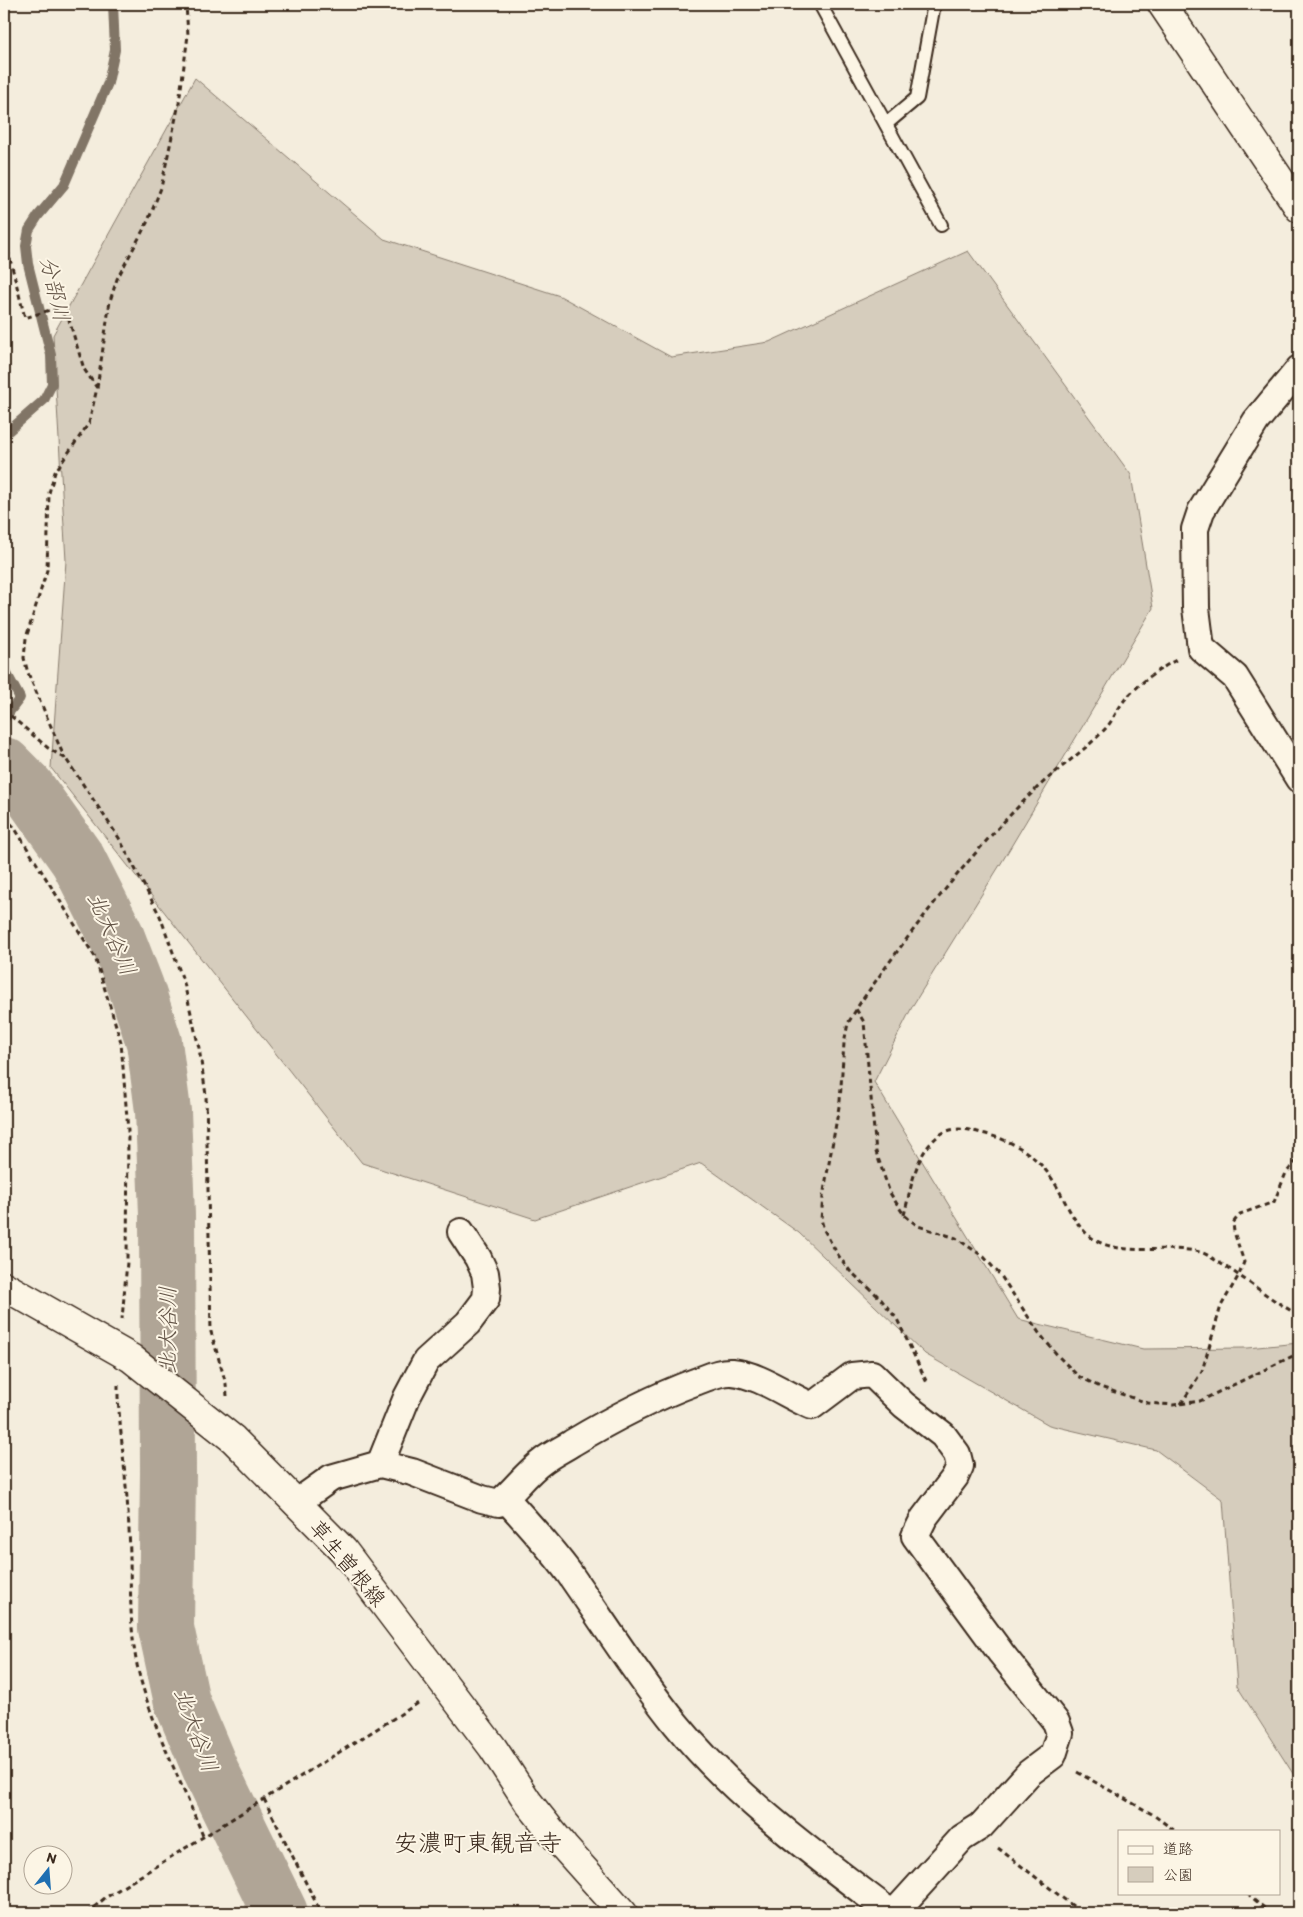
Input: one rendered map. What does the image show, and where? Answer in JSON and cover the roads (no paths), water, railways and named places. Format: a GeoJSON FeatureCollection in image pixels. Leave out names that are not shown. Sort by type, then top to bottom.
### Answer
{"type":"FeatureCollection","features":[{"type":"Feature","properties":{"kind":"main road"},"geometry":{"type":"LineString","coordinates":[[1162,4],[1299,208]]}},
{"type":"Feature","properties":{"kind":"main road","name":"草生曽根線"},"geometry":{"type":"LineString","coordinates":[[4,1286],[131,1358],[233,1439],[343,1550],[493,1748],[528,1802],[564,1848],[623,1913]]}},
{"type":"Feature","properties":{"kind":"street"},"geometry":{"type":"LineString","coordinates":[[1299,369],[1256,421],[1201,511],[1195,529],[1196,608],[1201,648],[1235,677],[1299,779]]}},
{"type":"Feature","properties":{"kind":"street"},"geometry":{"type":"LineString","coordinates":[[380,1464],[407,1396],[426,1361],[468,1322],[486,1299],[485,1273],[478,1258],[461,1232]]}},
{"type":"Feature","properties":{"kind":"street"},"geometry":{"type":"LineString","coordinates":[[296,1503],[331,1478],[380,1464],[412,1472],[482,1499],[499,1503],[505,1498],[511,1494],[527,1475],[543,1461],[588,1433],[628,1410],[723,1372],[742,1374],[777,1388],[812,1406],[852,1376],[872,1374],[904,1406],[943,1436],[957,1454],[960,1466],[955,1477],[924,1518],[915,1536],[1001,1653],[1056,1722],[1060,1733],[1053,1755],[1029,1773],[981,1826],[955,1845],[893,1913],[826,1863],[712,1765],[676,1724],[567,1571],[535,1531],[505,1498]]}},
{"type":"Feature","properties":{"kind":"lane"},"geometry":{"type":"LineString","coordinates":[[820,4],[942,225]]}},
{"type":"Feature","properties":{"kind":"lane"},"geometry":{"type":"LineString","coordinates":[[886,124],[917,98],[934,4]]}},
{"type":"Feature","properties":{"kind":"waterway","name":"分部川"},"geometry":{"type":"LineString","coordinates":[[4,435],[44,400],[52,384],[51,355],[28,264],[26,246],[29,230],[64,185],[108,83],[115,50],[113,4]]}},
{"type":"Feature","properties":{"kind":"waterway","name":"分部川"},"geometry":{"type":"LineString","coordinates":[[4,659],[7,674],[20,698],[4,719]]}},
{"type":"Feature","properties":{"kind":"waterway","name":"北大谷川"},"geometry":{"type":"LineString","coordinates":[[4,765],[27,788],[78,860],[116,935],[154,1042],[163,1111],[167,1215],[168,1473],[166,1628],[182,1702],[211,1771],[280,1913]]}},
{"type":"Feature","properties":{"kind":"district","name":"安濃町東観音寺"},"geometry":{"type":"Point","coordinates":[478,1842]}}]}
